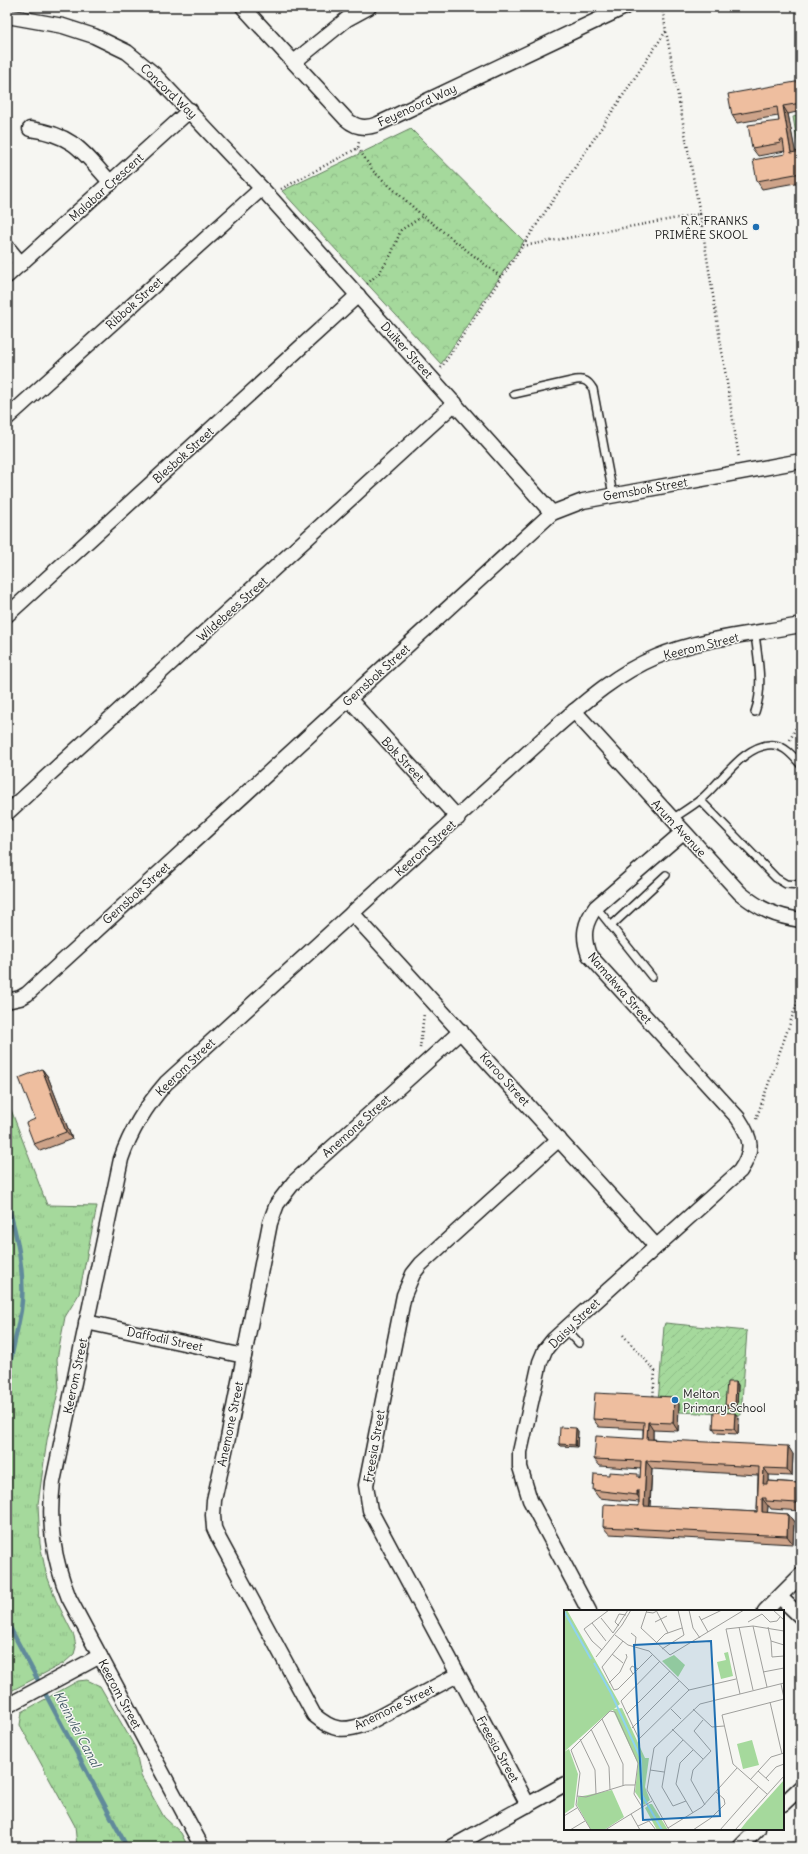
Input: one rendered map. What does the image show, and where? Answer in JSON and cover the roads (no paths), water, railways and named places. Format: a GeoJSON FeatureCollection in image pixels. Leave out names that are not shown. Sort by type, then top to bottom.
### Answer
{"type":"FeatureCollection","features":[{"type":"Feature","properties":{"kind":"street"},"geometry":{"type":"LineString","coordinates":[[243,7],[294,62],[347,19],[369,7]]}},
{"type":"Feature","properties":{"kind":"street","name":"Feyenoord Way"},"geometry":{"type":"LineString","coordinates":[[294,62],[346,119],[360,127],[372,126],[625,7]]}},
{"type":"Feature","properties":{"kind":"street","name":"Concord Way"},"geometry":{"type":"LineString","coordinates":[[8,13],[63,26],[94,36],[127,52],[154,74],[190,110],[265,192]]}},
{"type":"Feature","properties":{"kind":"street","name":"Malabar Crescent"},"geometry":{"type":"LineString","coordinates":[[7,276],[190,110]]}},
{"type":"Feature","properties":{"kind":"street"},"geometry":{"type":"LineString","coordinates":[[30,129],[47,131],[75,144],[111,183]]}},
{"type":"Feature","properties":{"kind":"street","name":"Duiker Street"},"geometry":{"type":"LineString","coordinates":[[265,192],[552,513]]}},
{"type":"Feature","properties":{"kind":"street","name":"Ribbok Street"},"geometry":{"type":"LineString","coordinates":[[7,418],[265,192]]}},
{"type":"Feature","properties":{"kind":"street"},"geometry":{"type":"LineString","coordinates":[[7,247],[21,264]]}},
{"type":"Feature","properties":{"kind":"street","name":"Blesbok Street"},"geometry":{"type":"LineString","coordinates":[[7,615],[358,295]]}},
{"type":"Feature","properties":{"kind":"street","name":"Wildebees Street"},"geometry":{"type":"LineString","coordinates":[[7,813],[455,404]]}},
{"type":"Feature","properties":{"kind":"street","name":"Gemsbok Street"},"geometry":{"type":"LineString","coordinates":[[7,1001],[20,998],[27,994],[552,513],[583,501],[801,461]]}},
{"type":"Feature","properties":{"kind":"street","name":"Keerom Street"},"geometry":{"type":"LineString","coordinates":[[202,1847],[61,1580],[55,1561],[50,1522],[53,1482],[86,1322],[121,1159],[135,1126],[144,1110],[166,1082],[574,711],[607,684],[656,657],[679,649],[801,625]]}},
{"type":"Feature","properties":{"kind":"street","name":"Bok Street"},"geometry":{"type":"LineString","coordinates":[[349,699],[458,818]]}},
{"type":"Feature","properties":{"kind":"street","name":"Arum Avenue"},"geometry":{"type":"LineString","coordinates":[[574,711],[671,820],[740,893],[752,903],[767,912],[782,917],[801,920]]}},
{"type":"Feature","properties":{"kind":"street","name":"Namakwa Street"},"geometry":{"type":"LineString","coordinates":[[683,832],[596,907],[588,918],[584,931],[584,942],[589,955],[738,1118],[747,1133]]}},
{"type":"Feature","properties":{"kind":"street","name":"Karoo Street"},"geometry":{"type":"LineString","coordinates":[[352,913],[656,1246]]}},
{"type":"Feature","properties":{"kind":"street","name":"Anemone Street"},"geometry":{"type":"LineString","coordinates":[[457,1675],[366,1724],[353,1729],[342,1730],[330,1727],[314,1715],[214,1528],[214,1500],[270,1223],[277,1204],[294,1182],[461,1031]]}},
{"type":"Feature","properties":{"kind":"street","name":"Daisy Street"},"geometry":{"type":"LineString","coordinates":[[588,1610],[530,1500],[520,1467],[520,1452],[540,1362],[545,1350],[566,1329],[740,1171],[748,1159],[747,1133]]}},
{"type":"Feature","properties":{"kind":"street","name":"Freesia Street"},"geometry":{"type":"LineString","coordinates":[[528,1805],[457,1675],[370,1510],[366,1485],[404,1295],[413,1274],[427,1259],[559,1139]]}},
{"type":"Feature","properties":{"kind":"street","name":"Daffodil Street"},"geometry":{"type":"LineString","coordinates":[[86,1322],[244,1356]]}},
{"type":"Feature","properties":{"kind":"street"},"geometry":{"type":"LineString","coordinates":[[766,1610],[801,1575]]}},
{"type":"Feature","properties":{"kind":"street"},"geometry":{"type":"LineString","coordinates":[[780,1596],[801,1616]]}},
{"type":"Feature","properties":{"kind":"street"},"geometry":{"type":"LineString","coordinates":[[12,1703],[100,1656]]}},
{"type":"Feature","properties":{"kind":"street"},"geometry":{"type":"LineString","coordinates":[[452,1847],[564,1785]]}},
{"type":"Feature","properties":{"kind":"street"},"geometry":{"type":"LineString","coordinates":[[784,1803],[801,1787]]}},
{"type":"Feature","properties":{"kind":"street"},"geometry":{"type":"LineString","coordinates":[[740,1847],[757,1830]]}},
{"type":"Feature","properties":{"kind":"lane"},"geometry":{"type":"LineString","coordinates":[[514,394],[576,380],[584,380],[589,382],[593,389],[613,495]]}},
{"type":"Feature","properties":{"kind":"lane"},"geometry":{"type":"LineString","coordinates":[[754,712],[758,701],[760,688],[755,634]]}},
{"type":"Feature","properties":{"kind":"lane"},"geometry":{"type":"LineString","coordinates":[[671,820],[700,800],[744,756],[754,749],[765,745],[776,745],[785,749],[801,765]]}},
{"type":"Feature","properties":{"kind":"lane"},"geometry":{"type":"LineString","coordinates":[[700,800],[776,878],[786,884],[801,885]]}},
{"type":"Feature","properties":{"kind":"lane"},"geometry":{"type":"LineString","coordinates":[[611,926],[666,875]]}},
{"type":"Feature","properties":{"kind":"lane"},"geometry":{"type":"LineString","coordinates":[[596,907],[652,977]]}},
{"type":"Feature","properties":{"kind":"lane"},"geometry":{"type":"LineString","coordinates":[[566,1329],[579,1343]]}},
{"type":"Feature","properties":{"kind":"waterway","name":"Kleinvlei Canal"},"geometry":{"type":"LineString","coordinates":[[7,1203],[20,1256],[22,1284],[21,1310],[7,1376]]}},
{"type":"Feature","properties":{"kind":"waterway","name":"Kleinvlei Canal"},"geometry":{"type":"LineString","coordinates":[[7,1622],[127,1847]]}},
{"type":"Feature","properties":{"kind":"place","name":"R.R. FRANKS PRIMÊRE SKOOL"},"geometry":{"type":"Point","coordinates":[756,227]}},
{"type":"Feature","properties":{"kind":"place","name":"Melton Primary School"},"geometry":{"type":"Point","coordinates":[675,1400]}}]}
